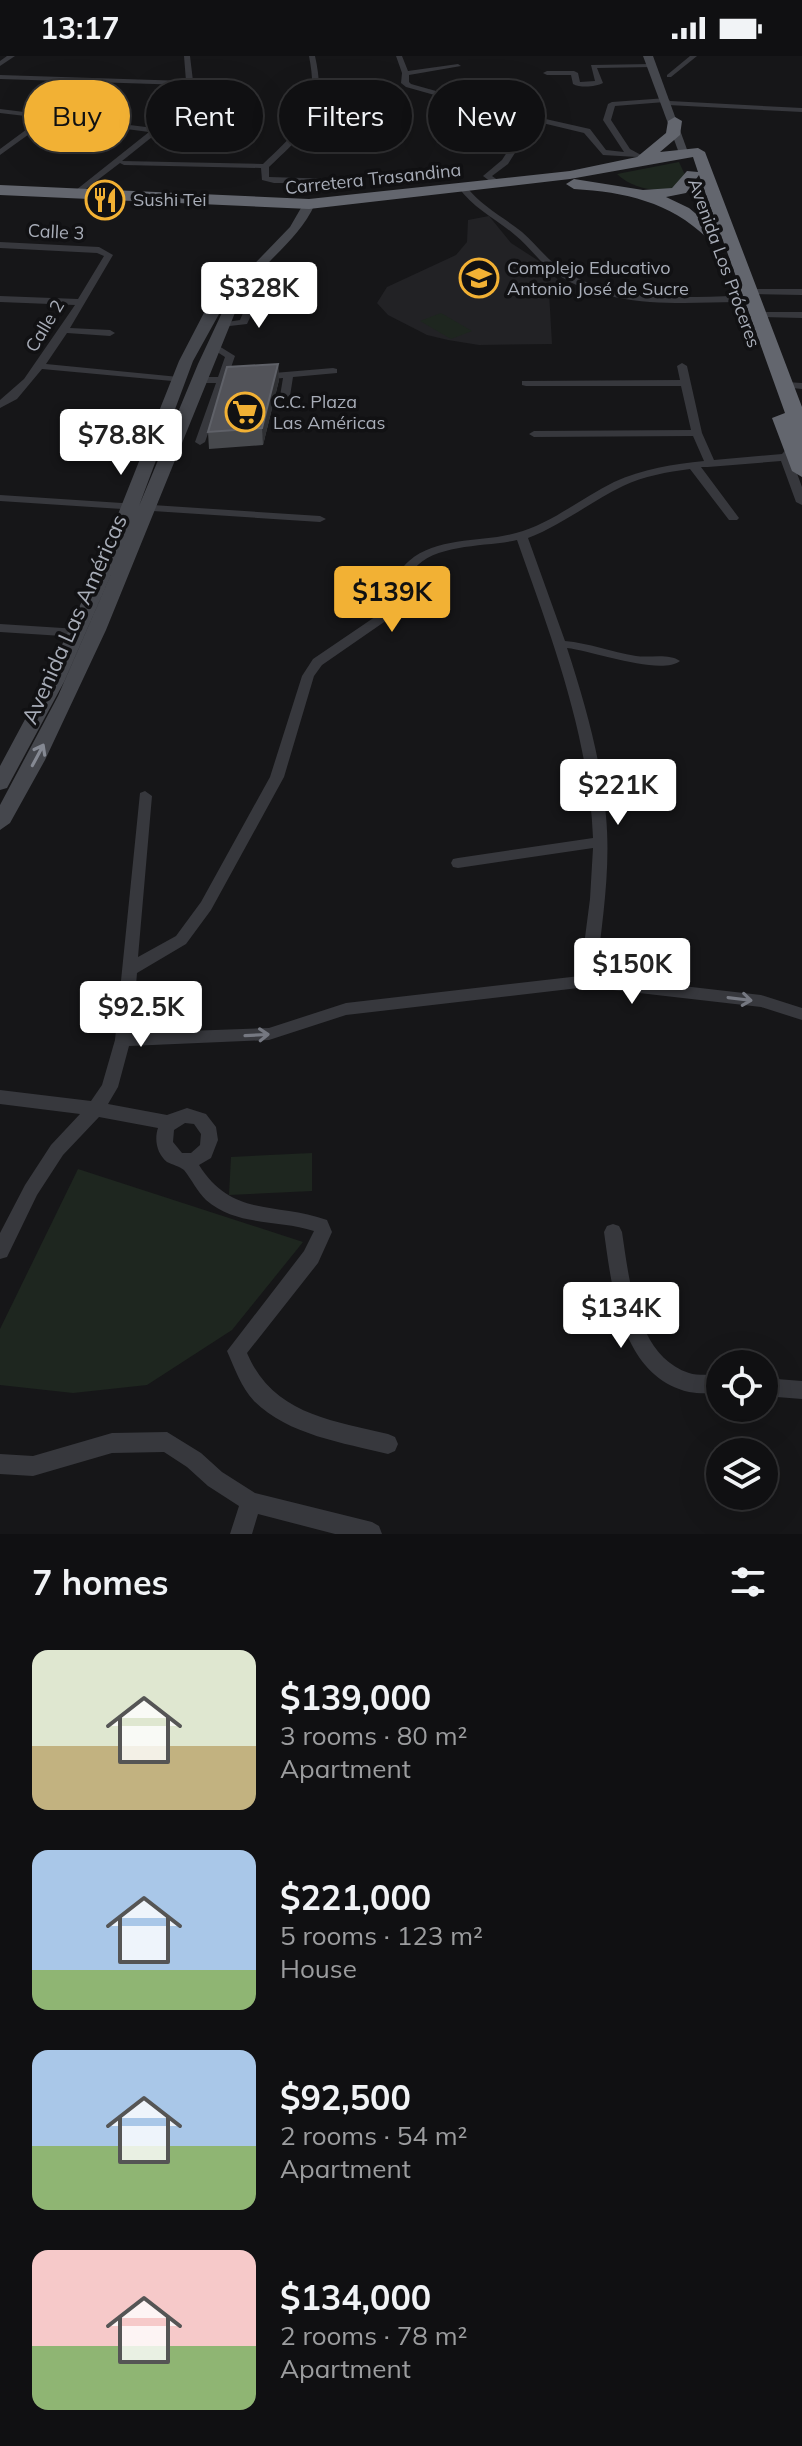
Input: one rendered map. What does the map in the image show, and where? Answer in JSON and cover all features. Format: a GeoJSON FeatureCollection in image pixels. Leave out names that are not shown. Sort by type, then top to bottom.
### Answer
{"type":"FeatureCollection","features":[{"type":"Feature","properties":{"kind":"highway"},"geometry":{"type":"LineString","coordinates":[[675,121],[673,135],[630,161],[613,176],[630,186],[662,193],[681,191],[687,187],[692,174]]}},
{"type":"Feature","properties":{"kind":"highway","name":"Carretera Trasandina"},"geometry":{"type":"LineString","coordinates":[[0,191],[268,208],[279,212],[301,211],[630,161],[692,155]]}},
{"type":"Feature","properties":{"kind":"highway","name":"Avenida Los Próceres"},"geometry":{"type":"LineString","coordinates":[[692,155],[692,174],[713,235],[745,296],[761,315],[794,386],[793,446]]}},
{"type":"Feature","properties":{"kind":"highway","name":"Avenida Los Próceres"},"geometry":{"type":"LineString","coordinates":[[692,155],[745,296],[802,471]]}},
{"type":"Feature","properties":{"kind":"highway","name":"Carretera Trasandina"},"geometry":{"type":"LineString","coordinates":[[463,188],[526,184],[630,161]]}},
{"type":"Feature","properties":{"kind":"highway"},"geometry":{"type":"LineString","coordinates":[[53,192],[106,175]]}},
{"type":"Feature","properties":{"kind":"highway"},"geometry":{"type":"LineString","coordinates":[[106,175],[103,188],[125,196]]}},
{"type":"Feature","properties":{"kind":"highway"},"geometry":{"type":"LineString","coordinates":[[526,184],[592,185],[657,198],[692,215],[713,235]]}},
{"type":"Feature","properties":{"kind":"highway","name":"Carretera Trasandina"},"geometry":{"type":"LineString","coordinates":[[0,191],[125,196],[301,211]]}},
{"type":"Feature","properties":{"kind":"street"},"geometry":{"type":"LineString","coordinates":[[0,64],[12,56]]}},
{"type":"Feature","properties":{"kind":"street"},"geometry":{"type":"LineString","coordinates":[[187,56],[193,80]]}},
{"type":"Feature","properties":{"kind":"street"},"geometry":{"type":"LineString","coordinates":[[194,80],[195,56]]}},
{"type":"Feature","properties":{"kind":"street"},"geometry":{"type":"LineString","coordinates":[[312,56],[319,89],[309,119],[265,166],[265,178],[274,181],[337,181]]}},
{"type":"Feature","properties":{"kind":"street"},"geometry":{"type":"LineString","coordinates":[[399,56],[406,73],[405,83],[409,87],[433,90],[474,106],[587,131],[602,153],[630,161]]}},
{"type":"Feature","properties":{"kind":"street"},"geometry":{"type":"LineString","coordinates":[[574,73],[577,84],[597,84],[593,66],[596,56]]}},
{"type":"Feature","properties":{"kind":"street","name":"Avenida Los Próceres"},"geometry":{"type":"LineString","coordinates":[[662,56],[669,76],[675,121],[692,155]]}},
{"type":"Feature","properties":{"kind":"street"},"geometry":{"type":"LineString","coordinates":[[669,76],[694,56]]}},
{"type":"Feature","properties":{"kind":"street"},"geometry":{"type":"LineString","coordinates":[[547,73],[574,73],[593,66],[650,61]]}},
{"type":"Feature","properties":{"kind":"street","name":"Avenida Los Próceres"},"geometry":{"type":"LineString","coordinates":[[650,61],[672,102],[692,155]]}},
{"type":"Feature","properties":{"kind":"street"},"geometry":{"type":"LineString","coordinates":[[406,73],[458,66]]}},
{"type":"Feature","properties":{"kind":"street"},"geometry":{"type":"LineString","coordinates":[[0,77],[146,81]]}},
{"type":"Feature","properties":{"kind":"street"},"geometry":{"type":"LineString","coordinates":[[630,161],[607,120],[612,104],[672,102],[802,110]]}},
{"type":"Feature","properties":{"kind":"street"},"geometry":{"type":"LineString","coordinates":[[0,111],[24,114]]}},
{"type":"Feature","properties":{"kind":"street"},"geometry":{"type":"LineString","coordinates":[[0,153],[24,135]]}},
{"type":"Feature","properties":{"kind":"street"},"geometry":{"type":"LineString","coordinates":[[80,195],[146,142]]}},
{"type":"Feature","properties":{"kind":"street"},"geometry":{"type":"LineString","coordinates":[[106,175],[146,143]]}},
{"type":"Feature","properties":{"kind":"street"},"geometry":{"type":"LineString","coordinates":[[498,183],[487,176],[505,162],[511,152]]}},
{"type":"Feature","properties":{"kind":"street"},"geometry":{"type":"LineString","coordinates":[[124,163],[265,166]]}},
{"type":"Feature","properties":{"kind":"street"},"geometry":{"type":"LineString","coordinates":[[463,188],[483,211],[513,230],[556,269],[583,284],[639,298],[802,292]]}},
{"type":"Feature","properties":{"kind":"street","name":"Avenida Las Américas"},"geometry":{"type":"LineString","coordinates":[[0,783],[183,421],[242,284],[301,211]]}},
{"type":"Feature","properties":{"kind":"street","name":"Avenida Las Américas"},"geometry":{"type":"LineString","coordinates":[[0,823],[58,714],[139,506],[179,380],[226,289],[301,211]]}},
{"type":"Feature","properties":{"kind":"street","name":"Calle 3"},"geometry":{"type":"LineString","coordinates":[[0,245],[99,250],[109,255]]}},
{"type":"Feature","properties":{"kind":"street","name":"Calle 2"},"geometry":{"type":"LineString","coordinates":[[0,405],[14,399],[39,366],[109,255]]}},
{"type":"Feature","properties":{"kind":"street"},"geometry":{"type":"LineString","coordinates":[[224,325],[244,322],[259,288]]}},
{"type":"Feature","properties":{"kind":"street"},"geometry":{"type":"LineString","coordinates":[[0,299],[78,302]]}},
{"type":"Feature","properties":{"kind":"street"},"geometry":{"type":"LineString","coordinates":[[761,315],[802,315]]}},
{"type":"Feature","properties":{"kind":"street"},"geometry":{"type":"LineString","coordinates":[[62,330],[110,333]]}},
{"type":"Feature","properties":{"kind":"street"},"geometry":{"type":"LineString","coordinates":[[200,442],[230,356],[214,346]]}},
{"type":"Feature","properties":{"kind":"street"},"geometry":{"type":"LineString","coordinates":[[39,366],[179,380]]}},
{"type":"Feature","properties":{"kind":"street"},"geometry":{"type":"LineString","coordinates":[[682,366],[697,433],[711,464]]}},
{"type":"Feature","properties":{"kind":"street"},"geometry":{"type":"LineString","coordinates":[[199,380],[333,371]]}},
{"type":"Feature","properties":{"kind":"street"},"geometry":{"type":"LineString","coordinates":[[285,396],[288,375]]}},
{"type":"Feature","properties":{"kind":"street"},"geometry":{"type":"LineString","coordinates":[[526,383],[686,383]]}},
{"type":"Feature","properties":{"kind":"street"},"geometry":{"type":"LineString","coordinates":[[183,421],[207,419]]}},
{"type":"Feature","properties":{"kind":"street"},"geometry":{"type":"LineString","coordinates":[[534,434],[697,433]]}},
{"type":"Feature","properties":{"kind":"street"},"geometry":{"type":"LineString","coordinates":[[131,969],[181,940],[206,906],[277,777],[308,676],[317,662],[396,608],[402,598],[404,573],[414,562],[434,552],[521,535],[556,522],[632,479],[793,446],[802,502]]}},
{"type":"Feature","properties":{"kind":"street"},"geometry":{"type":"LineString","coordinates":[[694,466],[733,518]]}},
{"type":"Feature","properties":{"kind":"street"},"geometry":{"type":"LineString","coordinates":[[0,498],[320,519]]}},
{"type":"Feature","properties":{"kind":"street"},"geometry":{"type":"LineString","coordinates":[[521,535],[571,675],[599,817],[599,895],[587,981]]}},
{"type":"Feature","properties":{"kind":"street"},"geometry":{"type":"LineString","coordinates":[[0,628],[78,633]]}},
{"type":"Feature","properties":{"kind":"street"},"geometry":{"type":"LineString","coordinates":[[560,644],[583,646],[636,660],[674,661]]}},
{"type":"Feature","properties":{"kind":"street"},"geometry":{"type":"LineString","coordinates":[[0,1251],[31,1190],[57,1150],[95,1109],[110,1087],[123,1040],[145,796]]}},
{"type":"Feature","properties":{"kind":"street"},"geometry":{"type":"LineString","coordinates":[[458,863],[599,842]]}},
{"type":"Feature","properties":{"kind":"street"},"geometry":{"type":"LineString","coordinates":[[123,1040],[269,1034],[346,1009],[587,981],[761,1001],[802,1014]]}},
{"type":"Feature","properties":{"kind":"street"},"geometry":{"type":"LineString","coordinates":[[0,1097],[95,1109],[171,1123],[196,1118],[209,1126],[211,1140],[208,1147],[195,1158],[170,1156],[162,1144],[165,1129],[171,1123]]}},
{"type":"Feature","properties":{"kind":"street"},"geometry":{"type":"LineString","coordinates":[[186,1159],[203,1189],[222,1205],[307,1221],[321,1226],[323,1232],[311,1257],[237,1351],[244,1375],[285,1415],[388,1444]]}},
{"type":"Feature","properties":{"kind":"street"},"geometry":{"type":"LineString","coordinates":[[613,1232],[629,1321],[644,1348],[661,1366],[684,1381],[706,1383]]}},
{"type":"Feature","properties":{"kind":"street"},"geometry":{"type":"LineString","coordinates":[[778,1388],[802,1390]]}},
{"type":"Feature","properties":{"kind":"street"},"geometry":{"type":"LineString","coordinates":[[0,1464],[33,1466],[112,1443],[167,1442],[251,1502],[372,1533]]}},
{"type":"Feature","properties":{"kind":"street"},"geometry":{"type":"LineString","coordinates":[[241,1534],[251,1502]]}},
{"type":"Feature","properties":{"kind":"shaded area"},"geometry":{"type":"Polygon","coordinates":[[[679,162],[685,175],[678,187],[670,189],[638,186],[617,174],[679,162]]]}},
{"type":"Feature","properties":{"kind":"shaded area","name":"Complejo Educativo Antonio José de Sucre"},"geometry":{"type":"Polygon","coordinates":[[[489,216],[511,243],[542,263],[559,281],[549,292],[552,344],[479,345],[448,340],[427,335],[388,315],[377,303],[387,287],[456,255],[467,242],[468,220],[489,216]]]}},
{"type":"Feature","properties":{"kind":"shaded area"},"geometry":{"type":"Polygon","coordinates":[[[441,313],[472,331],[451,339],[420,321],[441,313]]]}},
{"type":"Feature","properties":{"kind":"shaded area"},"geometry":{"type":"Polygon","coordinates":[[[312,1153],[312,1191],[229,1195],[231,1157],[312,1153]]]}},
{"type":"Feature","properties":{"kind":"shaded area"},"geometry":{"type":"Polygon","coordinates":[[[78,1169],[303,1242],[232,1330],[147,1385],[73,1393],[0,1385],[0,1329],[78,1169]]]}},
{"type":"Feature","properties":{"kind":"building","name":"C.C. Plaza Las Américas"},"geometry":{"type":"Polygon","coordinates":[[[278,364],[262,428],[208,432],[227,367],[278,364]]]}},
{"type":"Feature","properties":{"kind":"place","name":"Sushi Tei"},"geometry":{"type":"Point","coordinates":[105,200]}},
{"type":"Feature","properties":{"kind":"place","name":"Complejo Educativo Antonio José de Sucre"},"geometry":{"type":"Point","coordinates":[479,278]}},
{"type":"Feature","properties":{"kind":"place","name":"C.C. Plaza Las Américas"},"geometry":{"type":"Point","coordinates":[245,412]}}]}
